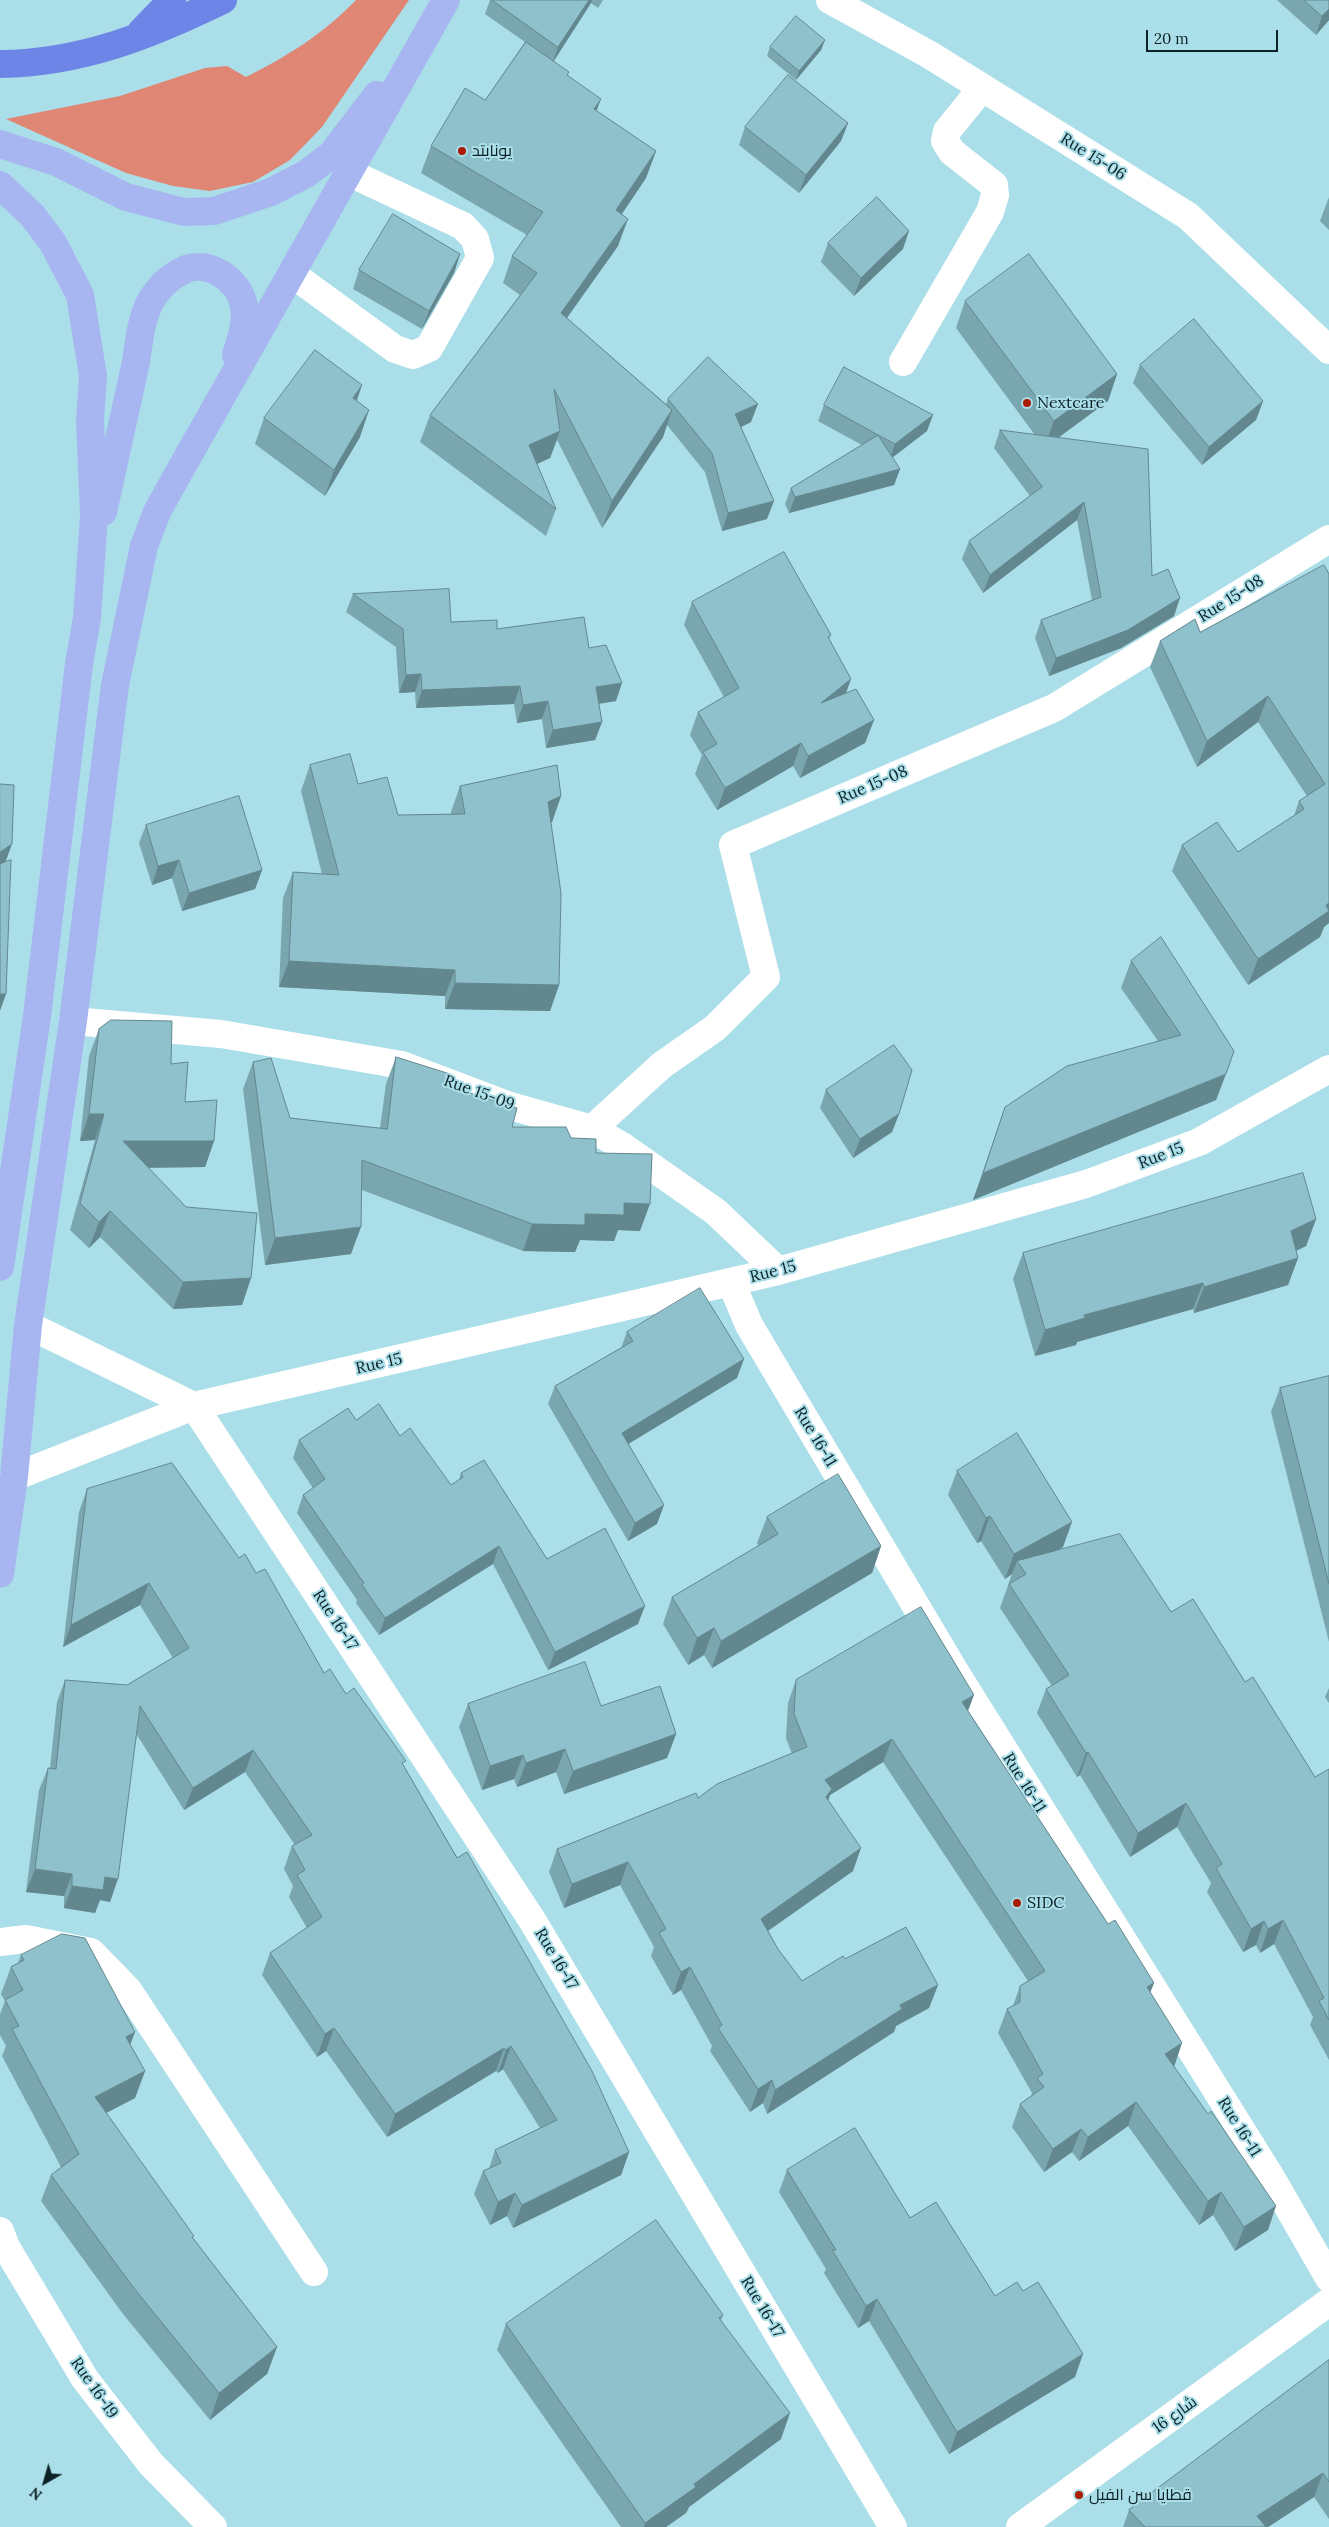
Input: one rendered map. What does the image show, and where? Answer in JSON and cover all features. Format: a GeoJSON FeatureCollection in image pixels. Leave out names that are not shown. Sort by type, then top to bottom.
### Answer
{"type":"FeatureCollection","features":[{"type":"Feature","properties":{"kind":"highway"},"geometry":{"type":"LineString","coordinates":[[133,40],[172,0]]}},
{"type":"Feature","properties":{"kind":"highway"},"geometry":{"type":"LineString","coordinates":[[0,64],[97,52],[133,40],[223,0]]}},
{"type":"Feature","properties":{"kind":"main road"},"geometry":{"type":"LineString","coordinates":[[0,144],[56,162],[126,197],[184,212],[214,211],[271,192],[306,174],[331,155],[440,10]]}},
{"type":"Feature","properties":{"kind":"main road"},"geometry":{"type":"LineString","coordinates":[[0,1574],[14,1477],[28,1325],[73,1021],[116,685],[144,546],[157,512],[350,173],[440,10]]}},
{"type":"Feature","properties":{"kind":"main road"},"geometry":{"type":"LineString","coordinates":[[0,185],[32,215],[53,243],[80,295],[93,376],[90,420],[94,516],[87,618],[79,664],[37,1016],[0,1267]]}},
{"type":"Feature","properties":{"kind":"main road"},"geometry":{"type":"LineString","coordinates":[[91,567],[146,315],[155,294],[170,278],[188,268],[207,269],[223,274],[236,286],[244,305],[245,325],[226,390]]}},
{"type":"Feature","properties":{"kind":"street","name":"Rue 15-06"},"geometry":{"type":"LineString","coordinates":[[830,0],[930,55],[1188,216],[1329,350]]}},
{"type":"Feature","properties":{"kind":"street"},"geometry":{"type":"LineString","coordinates":[[903,362],[990,212],[995,195],[994,184],[952,152],[946,141],[948,131],[982,88]]}},
{"type":"Feature","properties":{"kind":"street"},"geometry":{"type":"LineString","coordinates":[[292,274],[395,349],[413,355],[429,348],[480,258],[475,239],[463,226],[350,173]]}},
{"type":"Feature","properties":{"kind":"street","name":"Rue 15-08"},"geometry":{"type":"LineString","coordinates":[[592,1129],[662,1066],[715,1028],[766,977],[733,845],[1054,708],[1329,539]]}},
{"type":"Feature","properties":{"kind":"street","name":"Rue 15-09"},"geometry":{"type":"LineString","coordinates":[[73,1021],[221,1034],[402,1065],[510,1106],[592,1129],[622,1146],[716,1212],[778,1271]]}},
{"type":"Feature","properties":{"kind":"street","name":"Rue 15"},"geometry":{"type":"LineString","coordinates":[[14,1477],[194,1406],[778,1271],[1086,1184],[1199,1142],[1329,1069]]}},
{"type":"Feature","properties":{"kind":"street","name":"Rue 16-11"},"geometry":{"type":"LineString","coordinates":[[731,1282],[748,1325],[954,1670],[1272,2179],[1329,2278]]}},
{"type":"Feature","properties":{"kind":"street"},"geometry":{"type":"LineString","coordinates":[[28,1325],[194,1406]]}},
{"type":"Feature","properties":{"kind":"street","name":"Rue 16-17"},"geometry":{"type":"LineString","coordinates":[[194,1406],[532,1920],[893,2527]]}},
{"type":"Feature","properties":{"kind":"street"},"geometry":{"type":"LineString","coordinates":[[0,1942],[26,1939],[91,1952],[128,1990],[314,2272]]}},
{"type":"Feature","properties":{"kind":"street","name":"Rue 16-19"},"geometry":{"type":"LineString","coordinates":[[0,2231],[6,2247],[85,2379],[151,2464],[213,2527]]}},
{"type":"Feature","properties":{"kind":"street","name":"شارع 16"},"geometry":{"type":"LineString","coordinates":[[1039,2522],[1329,2302]]}},
{"type":"Feature","properties":{"kind":"shaded area"},"geometry":{"type":"Polygon","coordinates":[[[356,0],[409,0],[322,127],[290,160],[253,182],[210,191],[173,186],[126,173],[6,119],[120,96],[205,68],[227,66],[246,77],[276,61],[318,34],[356,0]]]}},
{"type":"Feature","properties":{"kind":"building"},"geometry":{"type":"Polygon","coordinates":[[[492,0],[589,0],[558,47],[492,0]]]}},
{"type":"Feature","properties":{"kind":"building"},"geometry":{"type":"Polygon","coordinates":[[[1304,0],[1329,0],[1329,9],[1322,16],[1304,0]]]}},
{"type":"Feature","properties":{"kind":"building"},"geometry":{"type":"Polygon","coordinates":[[[796,16],[825,40],[799,71],[770,47],[796,16]]]}},
{"type":"Feature","properties":{"kind":"building"},"geometry":{"type":"Polygon","coordinates":[[[526,42],[569,72],[567,75],[601,99],[594,109],[656,151],[616,210],[628,219],[561,313],[672,410],[612,501],[554,389],[560,431],[529,445],[556,509],[430,415],[537,273],[512,256],[543,212],[431,146],[465,88],[485,100],[526,42]]]}},
{"type":"Feature","properties":{"kind":"building"},"geometry":{"type":"Polygon","coordinates":[[[788,75],[848,123],[806,175],[745,127],[788,75]]]}},
{"type":"Feature","properties":{"kind":"building"},"geometry":{"type":"Polygon","coordinates":[[[877,197],[909,231],[861,278],[828,243],[877,197]]]}},
{"type":"Feature","properties":{"kind":"building"},"geometry":{"type":"Polygon","coordinates":[[[393,214],[460,254],[429,311],[359,270],[393,214]]]}},
{"type":"Feature","properties":{"kind":"building"},"geometry":{"type":"Polygon","coordinates":[[[1029,254],[1117,374],[1054,421],[965,301],[1029,254]]]}},
{"type":"Feature","properties":{"kind":"building"},"geometry":{"type":"Polygon","coordinates":[[[1194,319],[1263,401],[1209,447],[1140,365],[1194,319]]]}},
{"type":"Feature","properties":{"kind":"building"},"geometry":{"type":"Polygon","coordinates":[[[315,350],[362,385],[353,398],[369,410],[334,470],[264,418],[315,350]]]}},
{"type":"Feature","properties":{"kind":"building"},"geometry":{"type":"Polygon","coordinates":[[[708,357],[758,404],[735,414],[774,501],[728,513],[712,453],[668,399],[708,357]]]}},
{"type":"Feature","properties":{"kind":"building"},"geometry":{"type":"Polygon","coordinates":[[[844,367],[933,415],[895,444],[878,435],[824,405],[844,367]]]}},
{"type":"Feature","properties":{"kind":"building"},"geometry":{"type":"Polygon","coordinates":[[[1000,430],[1148,449],[1152,576],[1168,569],[1180,598],[1128,630],[1056,658],[1041,620],[1101,597],[1084,502],[990,575],[969,541],[1042,487],[1000,430]]]}},
{"type":"Feature","properties":{"kind":"building"},"geometry":{"type":"Polygon","coordinates":[[[878,435],[900,469],[795,497],[791,488],[878,435]]]}},
{"type":"Feature","properties":{"kind":"building"},"geometry":{"type":"Polygon","coordinates":[[[784,552],[831,635],[828,637],[851,679],[821,703],[856,689],[874,720],[808,756],[801,743],[725,788],[703,752],[717,744],[698,712],[739,688],[692,602],[784,552]]]}},
{"type":"Feature","properties":{"kind":"building"},"geometry":{"type":"Polygon","coordinates":[[[1324,565],[1329,574],[1329,903],[1326,905],[1329,911],[1258,959],[1182,845],[1217,822],[1238,852],[1304,809],[1299,801],[1325,784],[1268,696],[1207,741],[1160,641],[1195,619],[1200,632],[1324,565]]]}},
{"type":"Feature","properties":{"kind":"building"},"geometry":{"type":"Polygon","coordinates":[[[449,589],[451,622],[497,620],[497,629],[584,617],[589,648],[606,645],[622,683],[596,687],[602,722],[553,730],[548,701],[523,705],[520,686],[422,690],[421,674],[406,675],[403,629],[353,594],[449,589]]]}},
{"type":"Feature","properties":{"kind":"building"},"geometry":{"type":"Polygon","coordinates":[[[350,754],[358,784],[387,777],[398,815],[465,814],[460,786],[557,765],[561,796],[548,802],[561,893],[559,985],[455,983],[455,970],[289,961],[293,872],[339,875],[310,765],[350,754]]]}},
{"type":"Feature","properties":{"kind":"building"},"geometry":{"type":"Polygon","coordinates":[[[0,784],[14,785],[12,844],[0,852],[0,784]]]}},
{"type":"Feature","properties":{"kind":"building"},"geometry":{"type":"Polygon","coordinates":[[[239,796],[262,870],[189,893],[179,860],[158,866],[146,825],[239,796]]]}},
{"type":"Feature","properties":{"kind":"building"},"geometry":{"type":"Polygon","coordinates":[[[11,860],[6,994],[0,994],[0,864],[11,860]]]}},
{"type":"Feature","properties":{"kind":"building"},"geometry":{"type":"Polygon","coordinates":[[[1161,937],[1234,1051],[1226,1074],[983,1173],[1005,1107],[1067,1066],[1181,1035],[1131,961],[1161,937]]]}},
{"type":"Feature","properties":{"kind":"building"},"geometry":{"type":"Polygon","coordinates":[[[111,1020],[172,1021],[171,1064],[188,1062],[185,1102],[217,1100],[214,1141],[123,1141],[186,1207],[257,1213],[251,1278],[183,1282],[110,1211],[99,1222],[80,1203],[104,1114],[89,1114],[99,1029],[111,1020]]]}},
{"type":"Feature","properties":{"kind":"building"},"geometry":{"type":"Polygon","coordinates":[[[894,1045],[912,1070],[899,1114],[860,1139],[826,1090],[894,1045]]]}},
{"type":"Feature","properties":{"kind":"building"},"geometry":{"type":"Polygon","coordinates":[[[396,1057],[450,1074],[448,1086],[517,1108],[512,1127],[566,1127],[571,1138],[596,1139],[596,1153],[652,1154],[650,1204],[624,1203],[624,1215],[585,1214],[585,1225],[532,1224],[362,1160],[361,1227],[275,1238],[253,1062],[271,1058],[290,1118],[387,1129],[396,1057]]]}},
{"type":"Feature","properties":{"kind":"building"},"geometry":{"type":"Polygon","coordinates":[[[1303,1173],[1316,1219],[1291,1231],[1298,1258],[1204,1287],[1203,1283],[1084,1315],[1085,1318],[1045,1330],[1023,1253],[1303,1173]]]}},
{"type":"Feature","properties":{"kind":"building"},"geometry":{"type":"Polygon","coordinates":[[[700,1288],[744,1359],[622,1433],[664,1505],[635,1523],[555,1386],[633,1341],[627,1332],[700,1288]]]}},
{"type":"Feature","properties":{"kind":"building"},"geometry":{"type":"Polygon","coordinates":[[[1329,1376],[1329,1584],[1280,1388],[1329,1376]]]}},
{"type":"Feature","properties":{"kind":"building"},"geometry":{"type":"Polygon","coordinates":[[[379,1404],[400,1436],[410,1428],[451,1485],[463,1477],[461,1473],[484,1460],[547,1559],[605,1528],[645,1606],[555,1652],[499,1546],[385,1618],[362,1585],[364,1583],[303,1495],[325,1479],[299,1440],[348,1408],[356,1420],[379,1404]]]}},
{"type":"Feature","properties":{"kind":"building"},"geometry":{"type":"Polygon","coordinates":[[[1017,1433],[1072,1522],[1014,1554],[990,1516],[986,1518],[957,1471],[1017,1433]]]}},
{"type":"Feature","properties":{"kind":"building"},"geometry":{"type":"Polygon","coordinates":[[[172,1463],[239,1558],[245,1554],[256,1573],[265,1569],[324,1673],[330,1669],[346,1694],[354,1688],[406,1761],[402,1763],[457,1858],[467,1852],[592,2071],[629,2152],[522,2205],[515,2193],[498,2202],[483,2171],[501,2163],[495,2150],[557,2120],[511,2046],[506,2050],[504,2048],[395,2114],[334,2028],[325,2034],[270,1953],[322,1917],[297,1875],[305,1870],[292,1846],[312,1835],[253,1750],[193,1788],[140,1706],[118,1879],[105,1877],[103,1890],[72,1886],[72,1874],[35,1869],[48,1768],[56,1769],[65,1680],[127,1685],[189,1648],[149,1583],[71,1625],[87,1489],[172,1463]]]}},
{"type":"Feature","properties":{"kind":"building"},"geometry":{"type":"Polygon","coordinates":[[[838,1474],[881,1546],[721,1641],[714,1628],[697,1638],[672,1597],[778,1534],[767,1517],[838,1474]]]}},
{"type":"Feature","properties":{"kind":"building"},"geometry":{"type":"Polygon","coordinates":[[[1120,1534],[1171,1612],[1193,1599],[1245,1682],[1253,1677],[1315,1777],[1329,1769],[1329,2020],[1319,2001],[1324,1998],[1283,1920],[1268,1929],[1264,1921],[1251,1929],[1216,1868],[1222,1864],[1186,1803],[1138,1833],[1046,1689],[1069,1675],[1009,1584],[1026,1574],[1017,1561],[1120,1534]]]}},
{"type":"Feature","properties":{"kind":"building"},"geometry":{"type":"Polygon","coordinates":[[[921,1607],[974,1695],[962,1702],[1108,1924],[1115,1920],[1154,1983],[1147,1987],[1182,2043],[1165,2054],[1208,2114],[1211,2111],[1276,2206],[1244,2227],[1221,2192],[1208,2201],[1136,2102],[1088,2137],[1081,2129],[1053,2149],[1020,2104],[1044,2087],[1037,2078],[1043,2074],[1007,2009],[1020,2002],[1020,1986],[1045,1971],[892,1739],[825,1780],[832,1789],[826,1797],[861,1848],[761,1919],[778,1949],[802,1981],[843,1956],[845,1959],[906,1927],[938,1985],[900,2005],[902,2009],[775,2090],[772,2080],[758,2089],[718,2028],[722,2025],[690,1967],[681,1972],[659,1933],[666,1929],[628,1862],[572,1884],[557,1849],[696,1793],[698,1798],[717,1784],[807,1747],[794,1714],[796,1680],[921,1607]]]}},
{"type":"Feature","properties":{"kind":"building"},"geometry":{"type":"Polygon","coordinates":[[[585,1662],[601,1706],[660,1686],[676,1734],[573,1771],[565,1749],[526,1763],[523,1755],[490,1766],[468,1704],[585,1662]]]}},
{"type":"Feature","properties":{"kind":"building"},"geometry":{"type":"Polygon","coordinates":[[[62,1934],[85,1938],[135,2032],[126,2037],[145,2071],[95,2097],[194,2236],[192,2237],[277,2347],[219,2393],[133,2287],[51,2175],[79,2154],[12,2029],[19,2026],[5,2000],[23,1990],[11,1967],[24,1960],[21,1955],[62,1934]]]}},
{"type":"Feature","properties":{"kind":"building"},"geometry":{"type":"Polygon","coordinates":[[[855,2128],[910,2218],[936,2202],[995,2296],[1017,2282],[1023,2291],[1038,2282],[1083,2354],[957,2432],[877,2299],[866,2306],[832,2250],[836,2250],[787,2170],[855,2128]]]}},
{"type":"Feature","properties":{"kind":"building"},"geometry":{"type":"Polygon","coordinates":[[[656,2220],[723,2315],[719,2318],[790,2413],[694,2484],[696,2487],[645,2523],[506,2324],[656,2220]]]}},
{"type":"Feature","properties":{"kind":"building"},"geometry":{"type":"Polygon","coordinates":[[[1329,2360],[1329,2482],[1323,2473],[1257,2516],[1266,2527],[1145,2527],[1129,2510],[1329,2360]]]}},
{"type":"Feature","properties":{"kind":"place","name":"يونايتد"},"geometry":{"type":"Point","coordinates":[462,151]}},
{"type":"Feature","properties":{"kind":"place","name":"Nextcare"},"geometry":{"type":"Point","coordinates":[1027,403]}},
{"type":"Feature","properties":{"kind":"place","name":"SIDC"},"geometry":{"type":"Point","coordinates":[1017,1903]}},
{"type":"Feature","properties":{"kind":"place","name":"قطايا سن الفيل"},"geometry":{"type":"Point","coordinates":[1079,2495]}}]}
